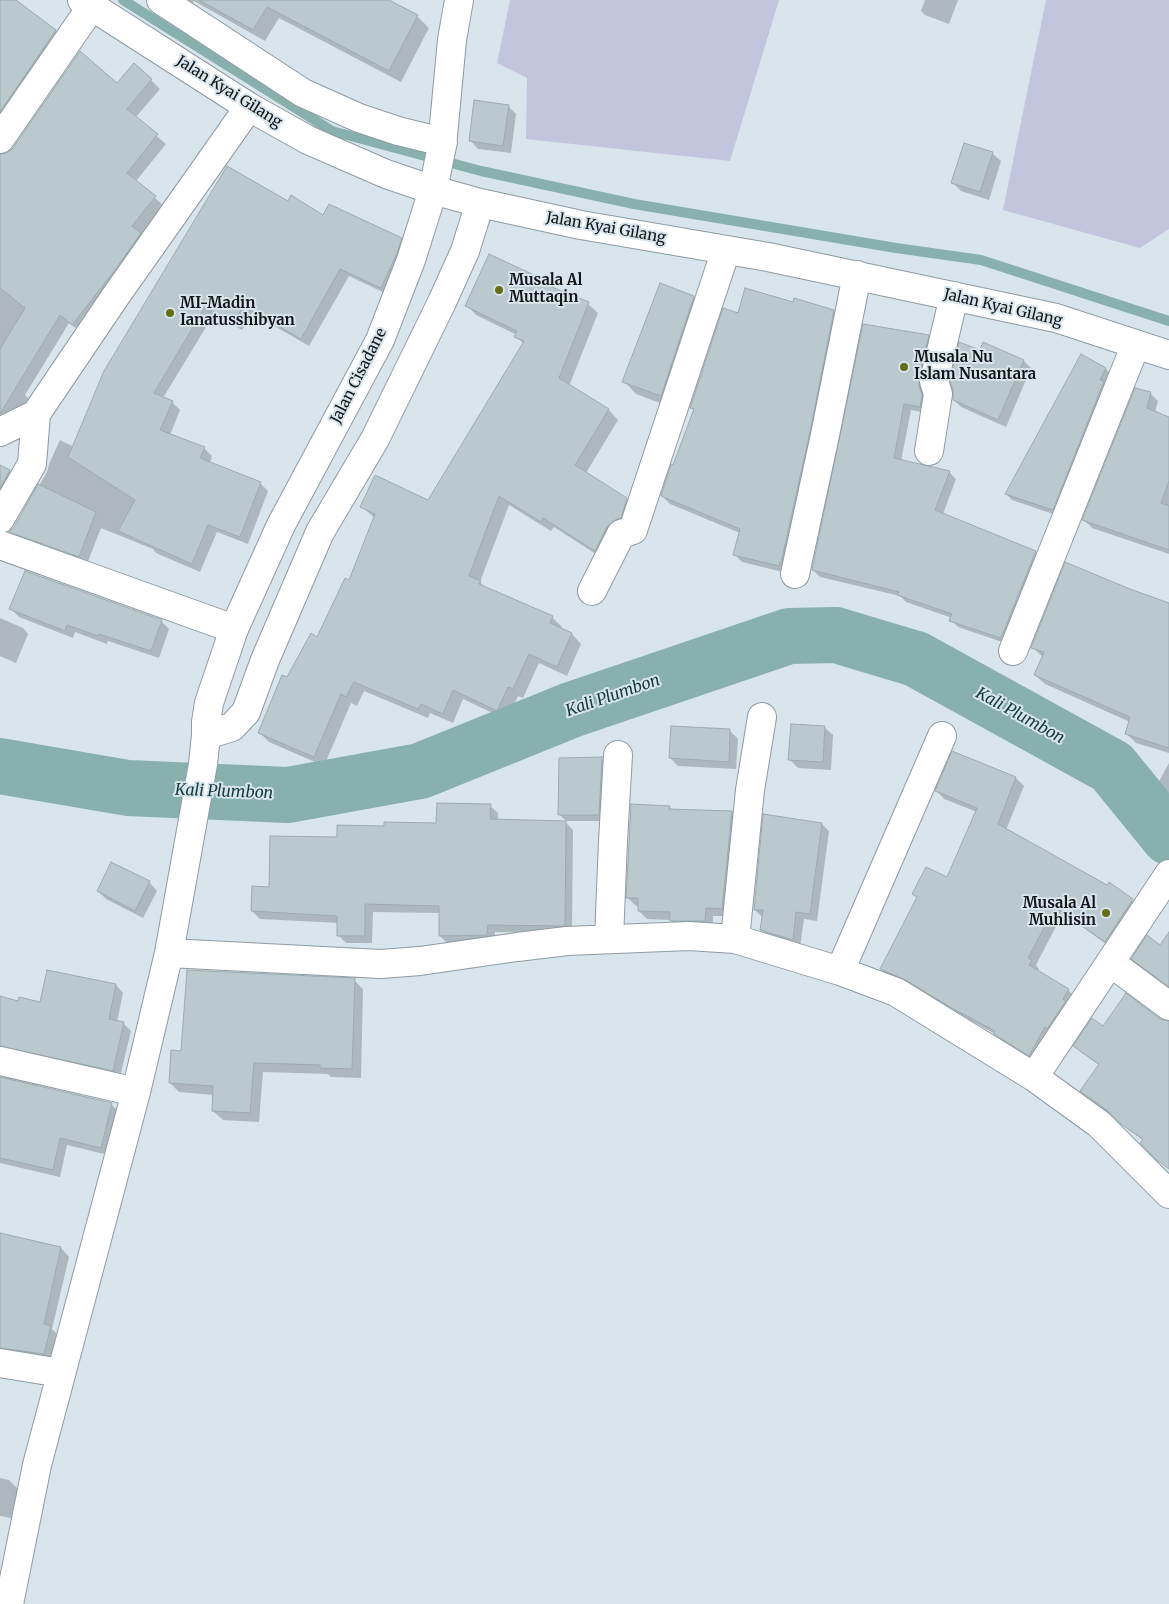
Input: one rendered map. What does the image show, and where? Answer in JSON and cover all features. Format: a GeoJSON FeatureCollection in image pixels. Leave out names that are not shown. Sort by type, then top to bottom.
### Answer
{"type":"FeatureCollection","features":[{"type":"Feature","properties":{"kind":"street"},"geometry":{"type":"LineString","coordinates":[[161,0],[303,93],[319,122],[359,118],[398,131],[438,162]]}},
{"type":"Feature","properties":{"kind":"street","name":"Jalan Cisadane"},"geometry":{"type":"LineString","coordinates":[[8,1591],[37,1465],[136,1092],[169,953],[203,764],[209,703],[234,629],[281,525],[380,340],[411,260],[438,162],[452,40],[459,0]]}},
{"type":"Feature","properties":{"kind":"street"},"geometry":{"type":"LineString","coordinates":[[0,139],[105,7]]}},
{"type":"Feature","properties":{"kind":"street","name":"Jalan Kyai Gilang"},"geometry":{"type":"LineString","coordinates":[[105,7],[249,107],[319,122],[386,174],[438,162],[480,203],[582,225],[726,250],[857,276],[1056,318],[1169,355]]}},
{"type":"Feature","properties":{"kind":"street"},"geometry":{"type":"LineString","coordinates":[[0,432],[36,414],[115,297],[249,107]]}},
{"type":"Feature","properties":{"kind":"street"},"geometry":{"type":"LineString","coordinates":[[206,735],[232,727],[246,712],[265,660],[320,532],[376,438],[434,319],[465,251],[480,203]]}},
{"type":"Feature","properties":{"kind":"street"},"geometry":{"type":"LineString","coordinates":[[592,591],[621,534],[633,530],[726,250]]}},
{"type":"Feature","properties":{"kind":"street"},"geometry":{"type":"LineString","coordinates":[[795,574],[857,276]]}},
{"type":"Feature","properties":{"kind":"street"},"geometry":{"type":"LineString","coordinates":[[929,451],[938,394],[934,381],[954,296]]}},
{"type":"Feature","properties":{"kind":"street"},"geometry":{"type":"LineString","coordinates":[[1014,651],[1136,344]]}},
{"type":"Feature","properties":{"kind":"street"},"geometry":{"type":"LineString","coordinates":[[0,519],[32,464],[36,414]]}},
{"type":"Feature","properties":{"kind":"street"},"geometry":{"type":"LineString","coordinates":[[0,545],[234,629]]}},
{"type":"Feature","properties":{"kind":"street"},"geometry":{"type":"LineString","coordinates":[[735,940],[749,799],[762,716]]}},
{"type":"Feature","properties":{"kind":"street"},"geometry":{"type":"LineString","coordinates":[[840,972],[942,736]]}},
{"type":"Feature","properties":{"kind":"street"},"geometry":{"type":"LineString","coordinates":[[609,939],[618,754]]}},
{"type":"Feature","properties":{"kind":"street"},"geometry":{"type":"LineString","coordinates":[[1034,1077],[1169,874]]}},
{"type":"Feature","properties":{"kind":"street"},"geometry":{"type":"LineString","coordinates":[[169,953],[381,964],[420,961],[534,945],[609,939],[689,936],[735,940],[840,972],[896,992],[1034,1077],[1099,1124],[1167,1186]]}},
{"type":"Feature","properties":{"kind":"street"},"geometry":{"type":"LineString","coordinates":[[1111,963],[1169,1006]]}},
{"type":"Feature","properties":{"kind":"street"},"geometry":{"type":"LineString","coordinates":[[0,1061],[136,1092]]}},
{"type":"Feature","properties":{"kind":"street"},"geometry":{"type":"LineString","coordinates":[[0,1363],[61,1373]]}},
{"type":"Feature","properties":{"kind":"shaded area"},"geometry":{"type":"Polygon","coordinates":[[[510,0],[779,0],[730,161],[526,139],[527,78],[497,63],[510,0]]]}},
{"type":"Feature","properties":{"kind":"shaded area"},"geometry":{"type":"Polygon","coordinates":[[[1046,0],[1169,0],[1169,229],[1140,248],[1003,210],[1046,0]]]}},
{"type":"Feature","properties":{"kind":"building"},"geometry":{"type":"Polygon","coordinates":[[[0,0],[16,0],[56,30],[0,112],[0,0]]]}},
{"type":"Feature","properties":{"kind":"building"},"geometry":{"type":"Polygon","coordinates":[[[199,0],[389,0],[418,15],[389,71],[267,7],[253,30],[199,0]]]}},
{"type":"Feature","properties":{"kind":"building"},"geometry":{"type":"Polygon","coordinates":[[[80,51],[117,83],[134,63],[152,79],[127,109],[158,134],[127,173],[156,196],[132,226],[141,233],[115,270],[72,325],[60,315],[0,414],[0,349],[25,308],[0,288],[0,154],[7,153],[13,148],[80,51]]]}},
{"type":"Feature","properties":{"kind":"building"},"geometry":{"type":"Polygon","coordinates":[[[474,100],[509,105],[503,146],[469,141],[474,100]]]}},
{"type":"Feature","properties":{"kind":"building"},"geometry":{"type":"Polygon","coordinates":[[[964,143],[993,152],[980,192],[951,183],[964,143]]]}},
{"type":"Feature","properties":{"kind":"building"},"geometry":{"type":"Polygon","coordinates":[[[227,166],[288,201],[291,195],[323,215],[329,204],[402,238],[381,288],[340,269],[301,339],[243,306],[234,323],[205,307],[154,393],[173,401],[160,430],[205,447],[200,458],[261,482],[240,537],[208,525],[192,564],[118,531],[135,500],[68,457],[104,371],[227,166]]]}},
{"type":"Feature","properties":{"kind":"building"},"geometry":{"type":"Polygon","coordinates":[[[489,254],[534,275],[532,279],[589,302],[559,378],[609,409],[575,465],[627,498],[621,518],[615,520],[607,527],[595,551],[543,518],[541,522],[499,496],[469,576],[481,581],[479,584],[553,616],[550,623],[572,633],[557,667],[529,654],[513,689],[508,687],[497,711],[453,690],[443,714],[421,704],[418,709],[354,682],[346,697],[341,694],[314,757],[258,733],[282,675],[287,677],[311,633],[317,637],[345,578],[349,580],[375,514],[360,507],[375,475],[428,500],[524,341],[514,337],[517,331],[465,306],[489,254]]]}},
{"type":"Feature","properties":{"kind":"building"},"geometry":{"type":"Polygon","coordinates":[[[660,283],[694,296],[661,396],[622,382],[660,283]]]}},
{"type":"Feature","properties":{"kind":"building"},"geometry":{"type":"Polygon","coordinates":[[[745,288],[793,302],[794,298],[834,310],[810,432],[779,566],[733,555],[740,529],[661,496],[671,464],[673,465],[694,409],[690,408],[723,308],[738,313],[745,288]]]}},
{"type":"Feature","properties":{"kind":"building"},"geometry":{"type":"Polygon","coordinates":[[[863,324],[929,335],[919,377],[922,395],[920,407],[904,404],[894,458],[950,471],[935,510],[1036,551],[1001,638],[949,621],[952,614],[897,595],[899,592],[812,570],[863,324]]]}},
{"type":"Feature","properties":{"kind":"building"},"geometry":{"type":"Polygon","coordinates":[[[959,342],[980,350],[983,342],[1024,360],[998,420],[953,400],[950,380],[959,342]]]}},
{"type":"Feature","properties":{"kind":"building"},"geometry":{"type":"Polygon","coordinates":[[[1081,354],[1106,368],[1100,380],[1104,381],[1053,510],[1005,494],[1081,354]]]}},
{"type":"Feature","properties":{"kind":"building"},"geometry":{"type":"Polygon","coordinates":[[[1135,388],[1151,392],[1147,408],[1169,417],[1169,481],[1161,503],[1169,506],[1169,550],[1082,520],[1135,388]]]}},
{"type":"Feature","properties":{"kind":"building"},"geometry":{"type":"Polygon","coordinates":[[[0,465],[10,470],[0,488],[0,465]]]}},
{"type":"Feature","properties":{"kind":"building"},"geometry":{"type":"Polygon","coordinates":[[[38,484],[96,512],[79,557],[9,532],[14,527],[38,484]]]}},
{"type":"Feature","properties":{"kind":"building"},"geometry":{"type":"Polygon","coordinates":[[[1065,562],[1169,603],[1169,748],[1125,734],[1130,717],[1034,675],[1044,652],[1031,648],[1065,562]]]}},
{"type":"Feature","properties":{"kind":"building"},"geometry":{"type":"Polygon","coordinates":[[[25,571],[162,620],[151,651],[67,625],[65,631],[9,609],[25,571]]]}},
{"type":"Feature","properties":{"kind":"building"},"geometry":{"type":"Polygon","coordinates":[[[791,724],[825,726],[823,762],[788,760],[791,724]]]}},
{"type":"Feature","properties":{"kind":"building"},"geometry":{"type":"Polygon","coordinates":[[[671,726],[730,729],[729,762],[669,758],[671,726]]]}},
{"type":"Feature","properties":{"kind":"building"},"geometry":{"type":"Polygon","coordinates":[[[952,751],[1016,777],[998,824],[1107,885],[1109,882],[1133,899],[1105,942],[1055,907],[1028,958],[1032,960],[1029,965],[1069,989],[1063,999],[1066,1001],[1047,1029],[1045,1027],[1029,1056],[994,1034],[995,1031],[904,979],[880,969],[917,897],[912,894],[926,867],[947,877],[977,808],[935,791],[952,751]]]}},
{"type":"Feature","properties":{"kind":"building"},"geometry":{"type":"Polygon","coordinates":[[[602,757],[599,815],[558,815],[559,758],[602,757]]]}},
{"type":"Feature","properties":{"kind":"building"},"geometry":{"type":"Polygon","coordinates":[[[437,803],[491,804],[490,819],[566,821],[565,926],[488,925],[487,935],[439,936],[439,906],[365,904],[365,936],[337,936],[337,916],[251,911],[252,886],[269,887],[270,836],[337,837],[337,825],[384,826],[384,822],[436,823],[437,803]]]}},
{"type":"Feature","properties":{"kind":"building"},"geometry":{"type":"Polygon","coordinates":[[[631,804],[670,806],[669,809],[732,811],[722,909],[706,908],[705,921],[670,921],[670,912],[638,911],[638,898],[626,898],[631,804]]]}},
{"type":"Feature","properties":{"kind":"building"},"geometry":{"type":"Polygon","coordinates":[[[763,814],[822,823],[810,914],[796,912],[793,940],[760,930],[763,910],[754,910],[763,814]]]}},
{"type":"Feature","properties":{"kind":"building"},"geometry":{"type":"Polygon","coordinates":[[[111,862],[150,881],[135,911],[97,891],[111,862]]]}},
{"type":"Feature","properties":{"kind":"building"},"geometry":{"type":"Polygon","coordinates":[[[1169,932],[1169,987],[1131,959],[1147,935],[1160,945],[1169,932]]]}},
{"type":"Feature","properties":{"kind":"building"},"geometry":{"type":"Polygon","coordinates":[[[47,970],[116,984],[109,1019],[124,1022],[113,1071],[0,1046],[0,996],[18,1001],[19,997],[40,1002],[47,970]]]}},
{"type":"Feature","properties":{"kind":"building"},"geometry":{"type":"Polygon","coordinates":[[[187,970],[355,978],[352,1069],[320,1068],[320,1065],[254,1063],[250,1113],[212,1111],[213,1086],[169,1083],[171,1050],[181,1051],[187,970]]]}},
{"type":"Feature","properties":{"kind":"building"},"geometry":{"type":"Polygon","coordinates":[[[1126,993],[1160,1019],[1169,1021],[1169,1169],[1140,1143],[1143,1139],[1080,1091],[1099,1064],[1073,1046],[1092,1018],[1103,1026],[1126,993]]]}},
{"type":"Feature","properties":{"kind":"building"},"geometry":{"type":"Polygon","coordinates":[[[0,1077],[112,1103],[101,1148],[60,1138],[53,1170],[0,1158],[0,1077]]]}},
{"type":"Feature","properties":{"kind":"building"},"geometry":{"type":"Polygon","coordinates":[[[0,1233],[61,1247],[44,1324],[51,1326],[44,1354],[0,1348],[0,1233]]]}},
{"type":"Feature","properties":{"kind":"waterway"},"geometry":{"type":"LineString","coordinates":[[123,0],[332,131],[481,171],[634,204],[896,248],[981,260],[1169,321]]}},
{"type":"Feature","properties":{"kind":"waterway","name":"Kali Plumbon"},"geometry":{"type":"LineString","coordinates":[[0,766],[128,788],[288,795],[420,771],[571,710],[789,636],[836,635],[916,659],[1112,767],[1169,837]]}},
{"type":"Feature","properties":{"kind":"place","name":"Musala Al Muttaqin"},"geometry":{"type":"Point","coordinates":[499,290]}},
{"type":"Feature","properties":{"kind":"place","name":"MI-Madin Ianatusshibyan"},"geometry":{"type":"Point","coordinates":[170,313]}},
{"type":"Feature","properties":{"kind":"place","name":"Musala Nu Islam Nusantara"},"geometry":{"type":"Point","coordinates":[904,367]}},
{"type":"Feature","properties":{"kind":"place","name":"Musala Al Muhlisin"},"geometry":{"type":"Point","coordinates":[1106,913]}}]}
